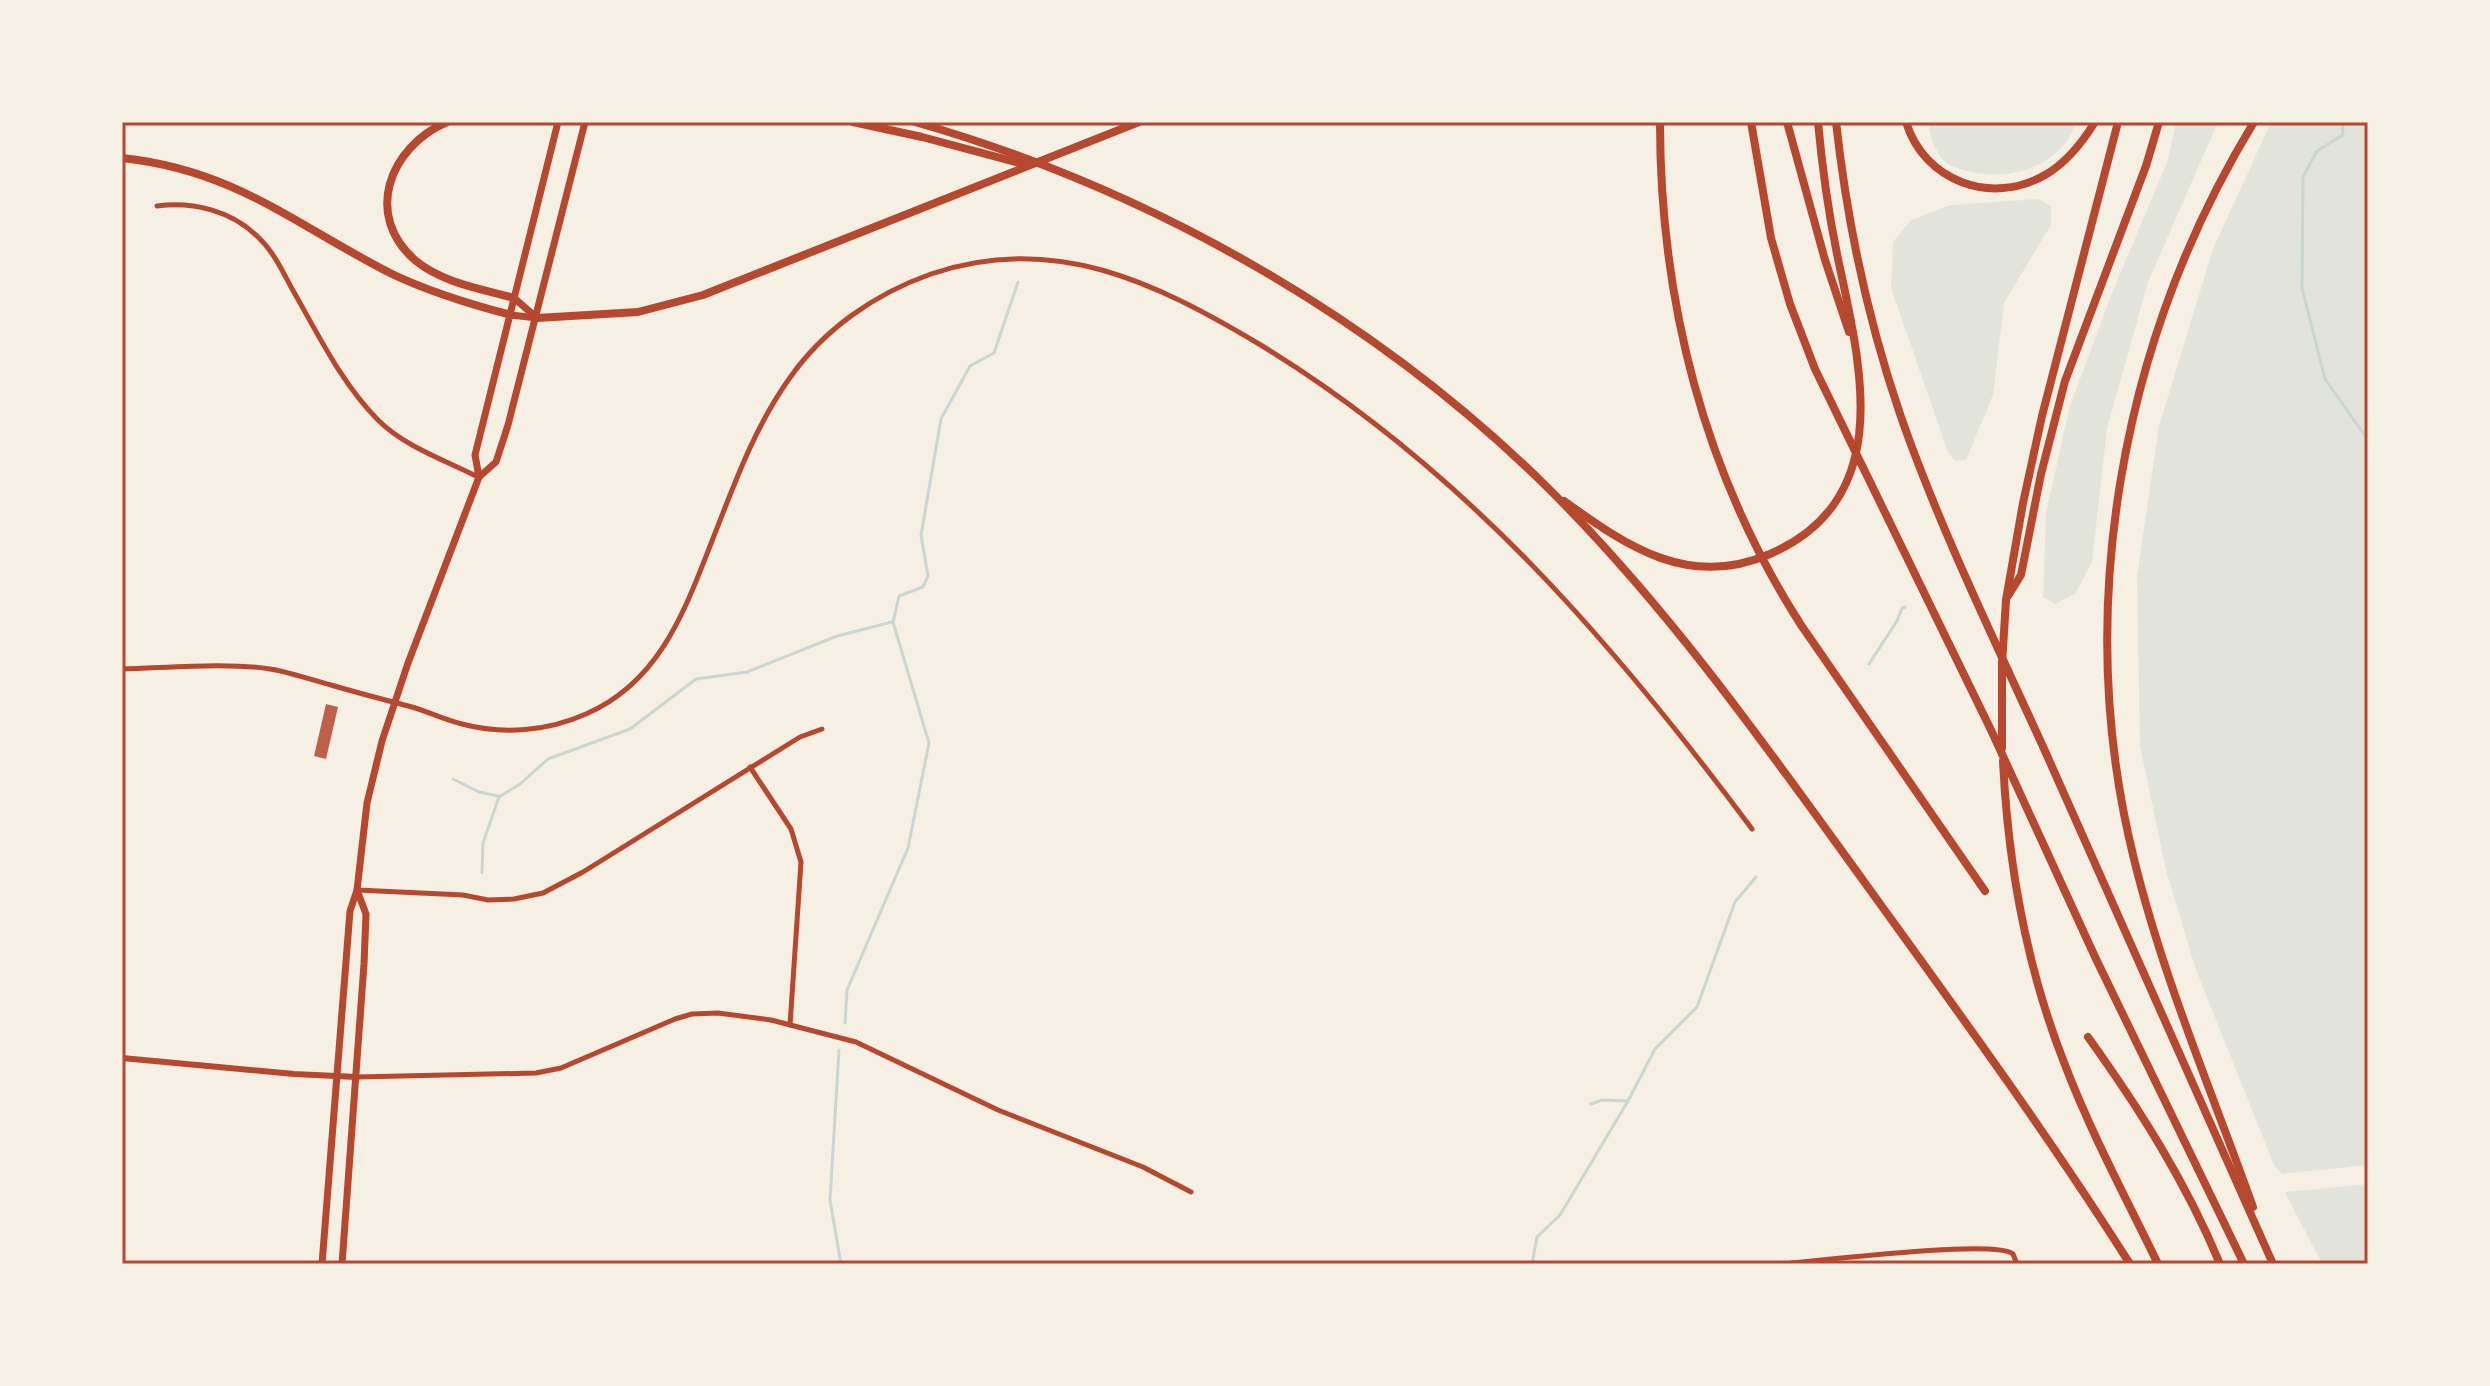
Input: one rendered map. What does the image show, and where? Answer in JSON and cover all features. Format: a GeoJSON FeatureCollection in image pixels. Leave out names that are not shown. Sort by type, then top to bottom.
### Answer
{"type":"FeatureCollection","features":[{"type":"Feature","properties":{"kind":"highway"},"geometry":{"type":"LineString","coordinates":[[447,122],[420,138],[396,167],[388,190],[391,225],[401,245],[428,269],[464,284],[514,298]]}},
{"type":"Feature","properties":{"kind":"highway"},"geometry":{"type":"LineString","coordinates":[[853,122],[947,143],[1070,178]]}},
{"type":"Feature","properties":{"kind":"highway"},"geometry":{"type":"LineString","coordinates":[[915,122],[994,147],[1070,178],[1183,228],[1256,268],[1326,311],[1426,383],[1551,491],[1658,610],[1732,700],[2030,1111],[2130,1264]]}},
{"type":"Feature","properties":{"kind":"highway"},"geometry":{"type":"LineString","coordinates":[[537,318],[619,314],[678,303],[1139,122]]}},
{"type":"Feature","properties":{"kind":"highway"},"geometry":{"type":"LineString","coordinates":[[1660,122],[1665,241],[1682,342],[1712,445],[1749,536],[1775,585],[1836,679],[1985,891]]}},
{"type":"Feature","properties":{"kind":"highway"},"geometry":{"type":"LineString","coordinates":[[1751,122],[1761,193],[1780,271],[1807,349],[2244,1264]]}},
{"type":"Feature","properties":{"kind":"highway"},"geometry":{"type":"LineString","coordinates":[[1787,122],[1825,260],[1859,363]]}},
{"type":"Feature","properties":{"kind":"highway"},"geometry":{"type":"LineString","coordinates":[[1551,491],[1613,535],[1661,559],[1712,567],[1738,564],[1788,545],[1811,528],[1831,506],[1847,480],[1857,450],[1862,418],[1859,363],[1830,214],[1818,122]]}},
{"type":"Feature","properties":{"kind":"highway"},"geometry":{"type":"LineString","coordinates":[[1836,122],[1848,211],[1867,300],[1911,445],[2274,1264]]}},
{"type":"Feature","properties":{"kind":"highway"},"geometry":{"type":"LineString","coordinates":[[1906,122],[1916,146],[1939,170],[1968,186],[1990,189],[2022,185],[2053,170],[2073,151],[2095,122]]}},
{"type":"Feature","properties":{"kind":"highway"},"geometry":{"type":"LineString","coordinates":[[2118,122],[2042,416],[2006,600],[2001,711],[2005,797],[2018,895],[2039,988],[2075,1090],[2158,1264]]}},
{"type":"Feature","properties":{"kind":"highway"},"geometry":{"type":"LineString","coordinates":[[2006,600],[2021,575],[2048,443],[2070,367],[2146,166],[2159,122]]}},
{"type":"Feature","properties":{"kind":"highway"},"geometry":{"type":"LineString","coordinates":[[2254,122],[2212,196],[2184,258],[2159,324],[2139,392],[2124,458],[2114,529],[2108,595],[2108,658],[2120,792],[2142,890],[2163,958],[2274,1264]]}},
{"type":"Feature","properties":{"kind":"highway"},"geometry":{"type":"LineString","coordinates":[[122,158],[171,166],[236,187],[279,208],[406,281],[442,296],[511,315]]}},
{"type":"Feature","properties":{"kind":"highway"},"geometry":{"type":"LineString","coordinates":[[2088,1037],[2128,1094],[2173,1168],[2220,1264]]}},
{"type":"Feature","properties":{"kind":"main road"},"geometry":{"type":"LineString","coordinates":[[479,477],[475,455],[558,122]]}},
{"type":"Feature","properties":{"kind":"main road"},"geometry":{"type":"LineString","coordinates":[[322,1264],[350,911],[357,890],[367,803],[394,703],[479,477],[496,462],[518,391],[585,122]]}},
{"type":"Feature","properties":{"kind":"main road"},"geometry":{"type":"LineString","coordinates":[[514,298],[537,318]]}},
{"type":"Feature","properties":{"kind":"main road"},"geometry":{"type":"LineString","coordinates":[[511,315],[537,318]]}},
{"type":"Feature","properties":{"kind":"main road"},"geometry":{"type":"LineString","coordinates":[[342,1264],[366,914],[357,890]]}},
{"type":"Feature","properties":{"kind":"street"},"geometry":{"type":"LineString","coordinates":[[157,206],[182,203],[207,208],[234,219],[255,234],[272,254],[335,363],[379,421],[414,446],[479,477]]}},
{"type":"Feature","properties":{"kind":"street"},"geometry":{"type":"LineString","coordinates":[[122,669],[269,669],[472,727],[524,729],[570,721],[615,698],[653,663],[673,635],[755,436],[778,394],[814,348],[859,310],[923,277],[988,261],[1053,260],[1093,266],[1131,277],[1206,313],[1311,378],[1412,453],[1497,529],[1578,612],[1655,702],[1752,829]]}},
{"type":"Feature","properties":{"kind":"street"},"geometry":{"type":"LineString","coordinates":[[357,890],[463,895],[488,900],[543,893],[583,872],[800,737],[822,729]]}},
{"type":"Feature","properties":{"kind":"street"},"geometry":{"type":"LineString","coordinates":[[750,767],[791,829],[801,862],[790,1025]]}},
{"type":"Feature","properties":{"kind":"street"},"geometry":{"type":"LineString","coordinates":[[122,1058],[336,1077],[518,1075],[561,1068],[675,1019],[692,1014],[718,1013],[790,1025],[856,1042],[998,1110],[1118,1156],[1191,1192]]}},
{"type":"Feature","properties":{"kind":"street"},"geometry":{"type":"LineString","coordinates":[[1782,1264],[1999,1248],[2013,1254],[2017,1264]]}},
{"type":"Feature","properties":{"kind":"shaded area"},"geometry":{"type":"Polygon","coordinates":[[[1929,122],[2076,122],[2069,138],[2045,161],[2029,169],[1995,175],[1961,169],[1947,163],[1933,143],[1929,122]]]}},
{"type":"Feature","properties":{"kind":"shaded area"},"geometry":{"type":"Polygon","coordinates":[[[2176,122],[2218,122],[2148,282],[2107,428],[2092,562],[2075,594],[2055,604],[2043,597],[2046,513],[2070,406],[2112,293],[2168,160],[2176,122]]]}},
{"type":"Feature","properties":{"kind":"shaded area"},"geometry":{"type":"Polygon","coordinates":[[[2271,122],[2368,122],[2368,1165],[2282,1174],[2274,1165],[2196,970],[2166,870],[2140,746],[2137,577],[2159,426],[2213,249],[2271,122]]]}},
{"type":"Feature","properties":{"kind":"shaded area"},"geometry":{"type":"Polygon","coordinates":[[[2038,199],[2051,206],[2051,225],[2004,303],[1993,395],[1966,460],[1955,461],[1948,452],[1891,288],[1893,242],[1911,220],[1951,205],[2038,199]]]}},
{"type":"Feature","properties":{"kind":"shaded area"},"geometry":{"type":"Polygon","coordinates":[[[2368,1184],[2368,1264],[2322,1264],[2285,1192],[2368,1184]]]}},
{"type":"Feature","properties":{"kind":"building"},"geometry":{"type":"Polygon","coordinates":[[[326,704],[338,707],[326,759],[314,756],[326,704]]]}},
{"type":"Feature","properties":{"kind":"waterway"},"geometry":{"type":"LineString","coordinates":[[2342,122],[2343,135],[2317,151],[2303,177],[2302,288],[2325,379],[2368,440]]}},
{"type":"Feature","properties":{"kind":"waterway"},"geometry":{"type":"LineString","coordinates":[[845,1023],[847,990],[908,848],[929,743],[893,622],[899,596],[923,587],[928,576],[921,535],[941,419],[970,366],[994,353],[1018,282]]}},
{"type":"Feature","properties":{"kind":"waterway"},"geometry":{"type":"LineString","coordinates":[[1869,664],[1905,607]]}},
{"type":"Feature","properties":{"kind":"waterway"},"geometry":{"type":"LineString","coordinates":[[482,873],[483,843],[499,797],[520,784],[548,759],[630,729],[696,679],[747,672],[837,636],[892,622]]}},
{"type":"Feature","properties":{"kind":"waterway"},"geometry":{"type":"LineString","coordinates":[[453,779],[479,792],[498,796]]}},
{"type":"Feature","properties":{"kind":"waterway"},"geometry":{"type":"LineString","coordinates":[[1532,1264],[1537,1237],[1560,1215],[1655,1049],[1697,1007],[1735,902],[1756,877]]}},
{"type":"Feature","properties":{"kind":"waterway"},"geometry":{"type":"LineString","coordinates":[[839,1050],[830,1200],[841,1264]]}},
{"type":"Feature","properties":{"kind":"waterway"},"geometry":{"type":"LineString","coordinates":[[1591,1104],[1602,1100],[1628,1101]]}}]}
